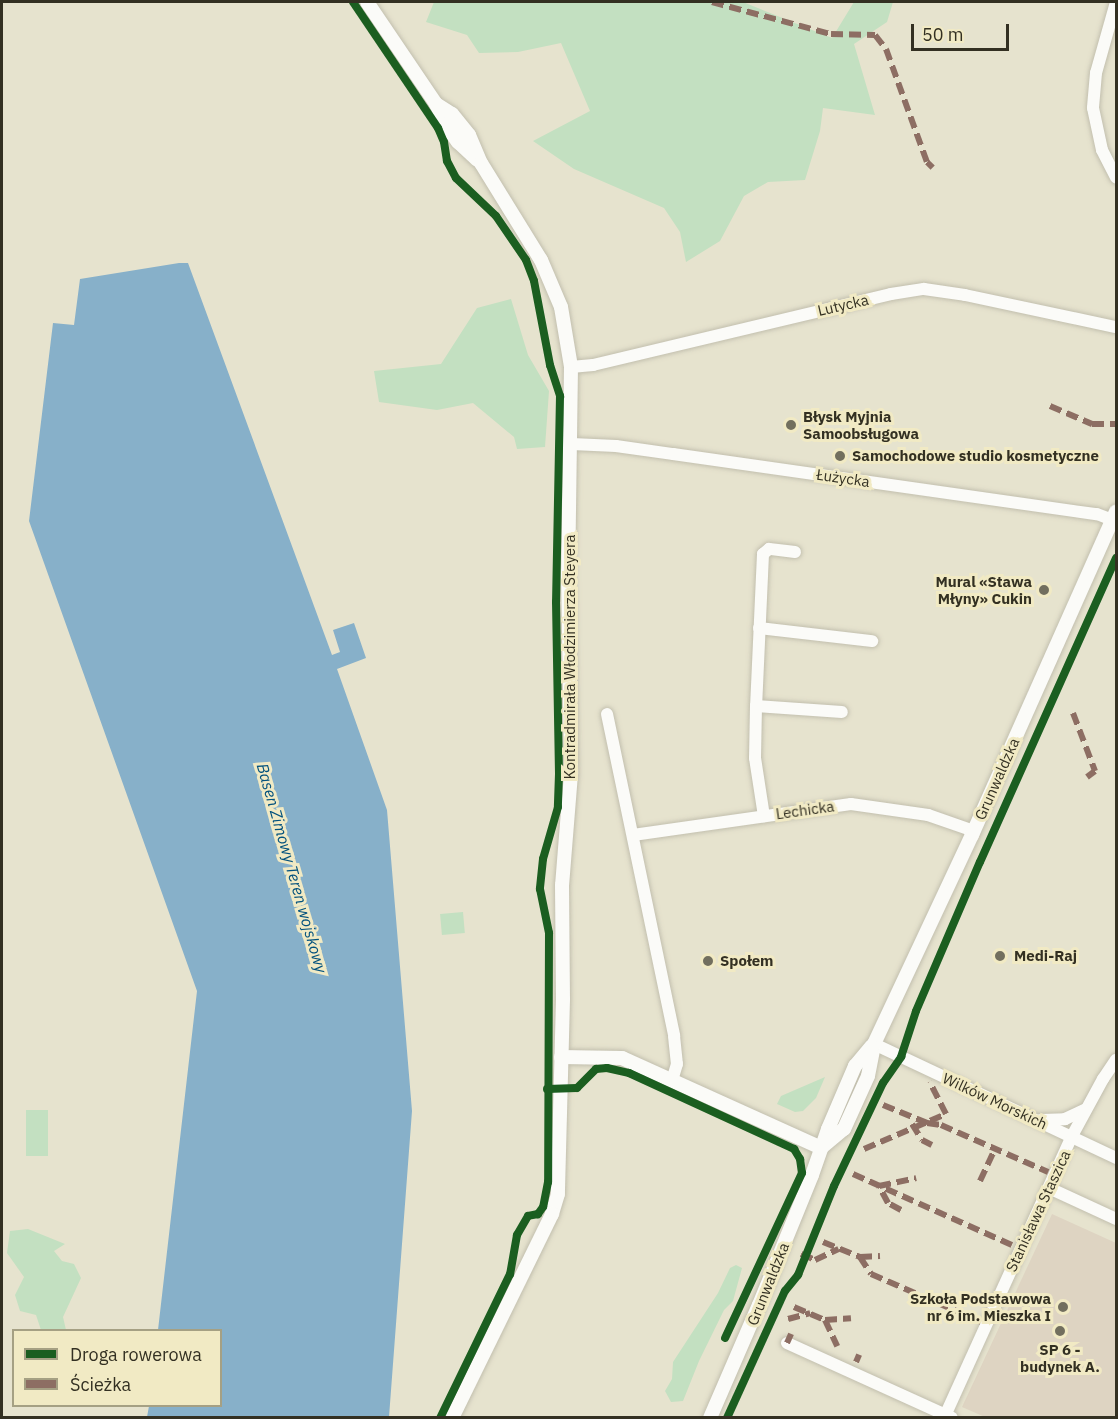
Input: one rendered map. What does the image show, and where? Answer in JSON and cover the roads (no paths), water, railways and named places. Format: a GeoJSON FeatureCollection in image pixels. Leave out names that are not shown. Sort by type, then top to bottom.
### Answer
{"type":"FeatureCollection","features":[{"type":"Feature","properties":{"kind":"street","name":"Kontradmirała Włodzimierza Steyera"},"geometry":{"type":"LineString","coordinates":[[368,2],[436,104],[458,142],[481,163],[547,273],[563,317],[572,367],[568,572],[571,774],[562,885],[558,1194],[543,1233],[452,1418]]}},
{"type":"Feature","properties":{"kind":"street"},"geometry":{"type":"LineString","coordinates":[[1116,2],[1096,73],[1093,108],[1102,150],[1116,178]]}},
{"type":"Feature","properties":{"kind":"street","name":"Lutycka"},"geometry":{"type":"LineString","coordinates":[[572,367],[593,365],[891,294],[924,290],[965,295],[1116,327]]}},
{"type":"Feature","properties":{"kind":"street","name":"Łużycka"},"geometry":{"type":"LineString","coordinates":[[572,444],[616,446],[1115,516]]}},
{"type":"Feature","properties":{"kind":"street","name":"Grunwaldzka"},"geometry":{"type":"LineString","coordinates":[[710,1418],[759,1305],[821,1148],[844,1129],[868,1077],[874,1044],[974,831],[1115,516]]}},
{"type":"Feature","properties":{"kind":"street"},"geometry":{"type":"LineString","coordinates":[[764,816],[755,758],[763,554],[769,549],[795,552]]}},
{"type":"Feature","properties":{"kind":"street"},"geometry":{"type":"LineString","coordinates":[[759,628],[872,641]]}},
{"type":"Feature","properties":{"kind":"street"},"geometry":{"type":"LineString","coordinates":[[756,706],[842,712]]}},
{"type":"Feature","properties":{"kind":"street"},"geometry":{"type":"LineString","coordinates":[[607,714],[674,1036],[677,1064],[672,1080]]}},
{"type":"Feature","properties":{"kind":"street","name":"Lechicka"},"geometry":{"type":"LineString","coordinates":[[633,835],[851,804],[928,815],[974,831]]}},
{"type":"Feature","properties":{"kind":"street","name":"Wilków Morskich"},"geometry":{"type":"LineString","coordinates":[[874,1044],[1116,1158]]}},
{"type":"Feature","properties":{"kind":"street"},"geometry":{"type":"LineString","coordinates":[[561,1057],[611,1056],[633,1062],[821,1148]]}},
{"type":"Feature","properties":{"kind":"street","name":"Stanisława Staszica"},"geometry":{"type":"LineString","coordinates":[[947,1416],[1072,1136],[1116,1060]]}},
{"type":"Feature","properties":{"kind":"street"},"geometry":{"type":"LineString","coordinates":[[1037,1120],[1065,1119],[1086,1109]]}},
{"type":"Feature","properties":{"kind":"street"},"geometry":{"type":"LineString","coordinates":[[1049,1188],[1116,1219]]}},
{"type":"Feature","properties":{"kind":"street"},"geometry":{"type":"LineString","coordinates":[[787,1343],[947,1416]]}},
{"type":"Feature","properties":{"kind":"water","name":"Basen Zimowy Teren wojskowy"},"geometry":{"type":"Polygon","coordinates":[[[188,263],[332,655],[340,652],[333,630],[354,623],[366,658],[337,669],[387,810],[412,1111],[389,1417],[147,1417],[149,1407],[222,1407],[222,1329],[158,1329],[197,991],[29,521],[53,323],[74,325],[80,279],[188,263]]]}},
{"type":"Feature","properties":{"kind":"place","name":"Błysk Myjnia Samoobsługowa"},"geometry":{"type":"Point","coordinates":[791,425]}},
{"type":"Feature","properties":{"kind":"place","name":"Samochodowe studio kosmetyczne"},"geometry":{"type":"Point","coordinates":[840,456]}},
{"type":"Feature","properties":{"kind":"place","name":"Mural «Stawa Młyny» Cukin"},"geometry":{"type":"Point","coordinates":[1044,590]}},
{"type":"Feature","properties":{"kind":"place","name":"Medi-Raj"},"geometry":{"type":"Point","coordinates":[1000,956]}},
{"type":"Feature","properties":{"kind":"place","name":"Społem"},"geometry":{"type":"Point","coordinates":[708,961]}},
{"type":"Feature","properties":{"kind":"place","name":"Szkoła Podstawowa nr 6 im. Mieszka I"},"geometry":{"type":"Point","coordinates":[1063,1307]}},
{"type":"Feature","properties":{"kind":"place","name":"SP 6 - budynek A."},"geometry":{"type":"Point","coordinates":[1060,1331]}}]}
